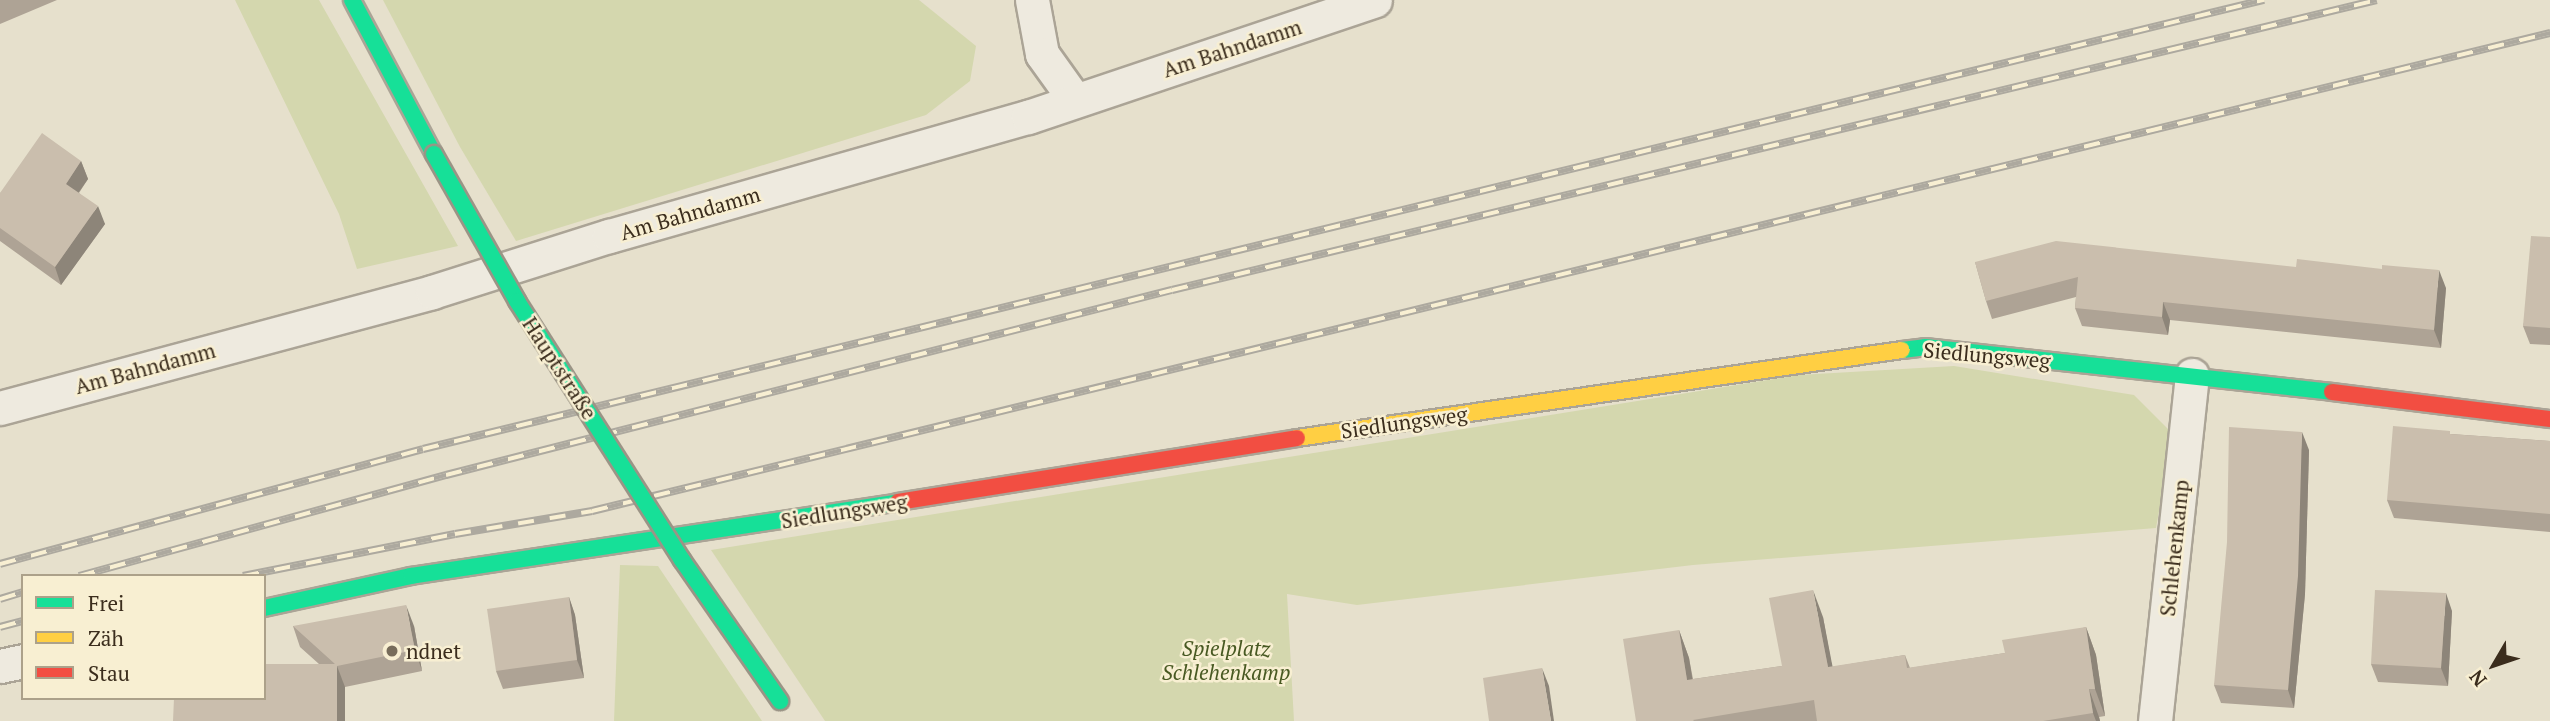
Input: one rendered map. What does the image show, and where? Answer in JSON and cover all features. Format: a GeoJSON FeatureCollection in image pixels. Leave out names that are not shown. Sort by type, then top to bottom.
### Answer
{"type":"FeatureCollection","features":[{"type":"Feature","properties":{"kind":"street","name":"Hauptstraße"},"geometry":{"type":"LineString","coordinates":[[352,0],[434,154],[524,313],[682,560],[783,706]]}},
{"type":"Feature","properties":{"kind":"street"},"geometry":{"type":"LineString","coordinates":[[1032,0],[1042,54],[1075,100]]}},
{"type":"Feature","properties":{"kind":"street","name":"Am Bahndamm"},"geometry":{"type":"LineString","coordinates":[[0,408],[432,292],[609,236],[1028,117],[1375,0]]}},
{"type":"Feature","properties":{"kind":"street","name":"Siedlungsweg"},"geometry":{"type":"LineString","coordinates":[[266,608],[411,576],[646,542],[1379,425],[1925,347],[2192,374],[2550,419]]}},
{"type":"Feature","properties":{"kind":"street","name":"Schlehenkamp"},"geometry":{"type":"LineString","coordinates":[[2155,721],[2192,374]]}},
{"type":"Feature","properties":{"kind":"street"},"geometry":{"type":"LineString","coordinates":[[0,666],[21,661]]}},
{"type":"Feature","properties":{"kind":"green space"},"geometry":{"type":"Polygon","coordinates":[[[235,0],[319,0],[458,246],[357,269],[339,214],[235,0]]]}},
{"type":"Feature","properties":{"kind":"green space"},"geometry":{"type":"Polygon","coordinates":[[[383,0],[919,0],[976,46],[970,81],[926,115],[516,241],[460,147],[383,0]]]}},
{"type":"Feature","properties":{"kind":"green space","name":"Spielplatz Schlehenkamp"},"geometry":{"type":"Polygon","coordinates":[[[1954,366],[2134,395],[2173,434],[2156,528],[1693,565],[1357,605],[1287,594],[1294,721],[825,721],[711,550],[1799,375],[1954,366]]]}},
{"type":"Feature","properties":{"kind":"green space"},"geometry":{"type":"Polygon","coordinates":[[[620,565],[658,566],[762,721],[614,721],[620,565]]]}},
{"type":"Feature","properties":{"kind":"building"},"geometry":{"type":"Polygon","coordinates":[[[42,133],[81,161],[66,184],[98,206],[55,267],[0,228],[0,193],[42,133]]]}},
{"type":"Feature","properties":{"kind":"building"},"geometry":{"type":"Polygon","coordinates":[[[2531,236],[2550,237],[2550,328],[2523,326],[2531,236]]]}},
{"type":"Feature","properties":{"kind":"building"},"geometry":{"type":"Polygon","coordinates":[[[2056,241],[2296,267],[2297,259],[2382,269],[2382,265],[2439,270],[2434,330],[2163,302],[2162,317],[2075,308],[2078,277],[1986,301],[1975,262],[2056,241]]]}},
{"type":"Feature","properties":{"kind":"building"},"geometry":{"type":"Polygon","coordinates":[[[2393,426],[2450,431],[2450,434],[2550,441],[2550,514],[2387,500],[2393,426]]]}},
{"type":"Feature","properties":{"kind":"building"},"geometry":{"type":"Polygon","coordinates":[[[2229,427],[2302,432],[2298,576],[2288,690],[2214,685],[2227,542],[2229,427]]]}},
{"type":"Feature","properties":{"kind":"building"},"geometry":{"type":"Polygon","coordinates":[[[1813,590],[1828,667],[1905,655],[1907,668],[2005,653],[2002,640],[2086,627],[2095,689],[2089,689],[2093,713],[2043,721],[1817,721],[1814,700],[1694,721],[1636,721],[1623,639],[1679,630],[1687,680],[1782,666],[1769,598],[1813,590]]]}},
{"type":"Feature","properties":{"kind":"building"},"geometry":{"type":"Polygon","coordinates":[[[2375,590],[2446,593],[2441,668],[2371,664],[2375,590]]]}},
{"type":"Feature","properties":{"kind":"building"},"geometry":{"type":"Polygon","coordinates":[[[569,597],[577,660],[496,671],[487,609],[569,597]]]}},
{"type":"Feature","properties":{"kind":"building"},"geometry":{"type":"Polygon","coordinates":[[[406,605],[415,650],[337,666],[337,721],[173,721],[174,700],[266,700],[266,664],[335,664],[293,626],[406,605]]]}},
{"type":"Feature","properties":{"kind":"building"},"geometry":{"type":"Polygon","coordinates":[[[1542,668],[1551,721],[1489,721],[1483,678],[1542,668]]]}},
{"type":"Feature","properties":{"kind":"railway"},"geometry":{"type":"LineString","coordinates":[[0,564],[423,449],[2264,0]]}},
{"type":"Feature","properties":{"kind":"railway"},"geometry":{"type":"LineString","coordinates":[[86,574],[446,475],[1172,290],[2377,0]]}},
{"type":"Feature","properties":{"kind":"railway"},"geometry":{"type":"LineString","coordinates":[[253,574],[455,534],[592,511],[2550,33]]}},
{"type":"Feature","properties":{"kind":"railway"},"geometry":{"type":"LineString","coordinates":[[0,599],[21,593]]}},
{"type":"Feature","properties":{"kind":"railway"},"geometry":{"type":"LineString","coordinates":[[0,627],[21,622]]}},
{"type":"Feature","properties":{"kind":"traffic: fast"},"geometry":{"type":"LineString","coordinates":[[352,0],[434,154]]}},
{"type":"Feature","properties":{"kind":"traffic: fast"},"geometry":{"type":"LineString","coordinates":[[434,154],[517,301],[682,560],[780,701]]}},
{"type":"Feature","properties":{"kind":"traffic: fast"},"geometry":{"type":"LineString","coordinates":[[1902,350],[1925,347],[2332,392]]}},
{"type":"Feature","properties":{"kind":"traffic: fast"},"geometry":{"type":"LineString","coordinates":[[266,608],[411,576],[898,502]]}},
{"type":"Feature","properties":{"kind":"traffic: slow"},"geometry":{"type":"LineString","coordinates":[[1297,438],[1902,350]]}},
{"type":"Feature","properties":{"kind":"traffic: jam"},"geometry":{"type":"LineString","coordinates":[[2332,392],[2550,419]]}},
{"type":"Feature","properties":{"kind":"traffic: jam"},"geometry":{"type":"LineString","coordinates":[[898,502],[1297,438]]}},
{"type":"Feature","properties":{"kind":"place","name":"ndnet"},"geometry":{"type":"Point","coordinates":[392,651]}}]}
